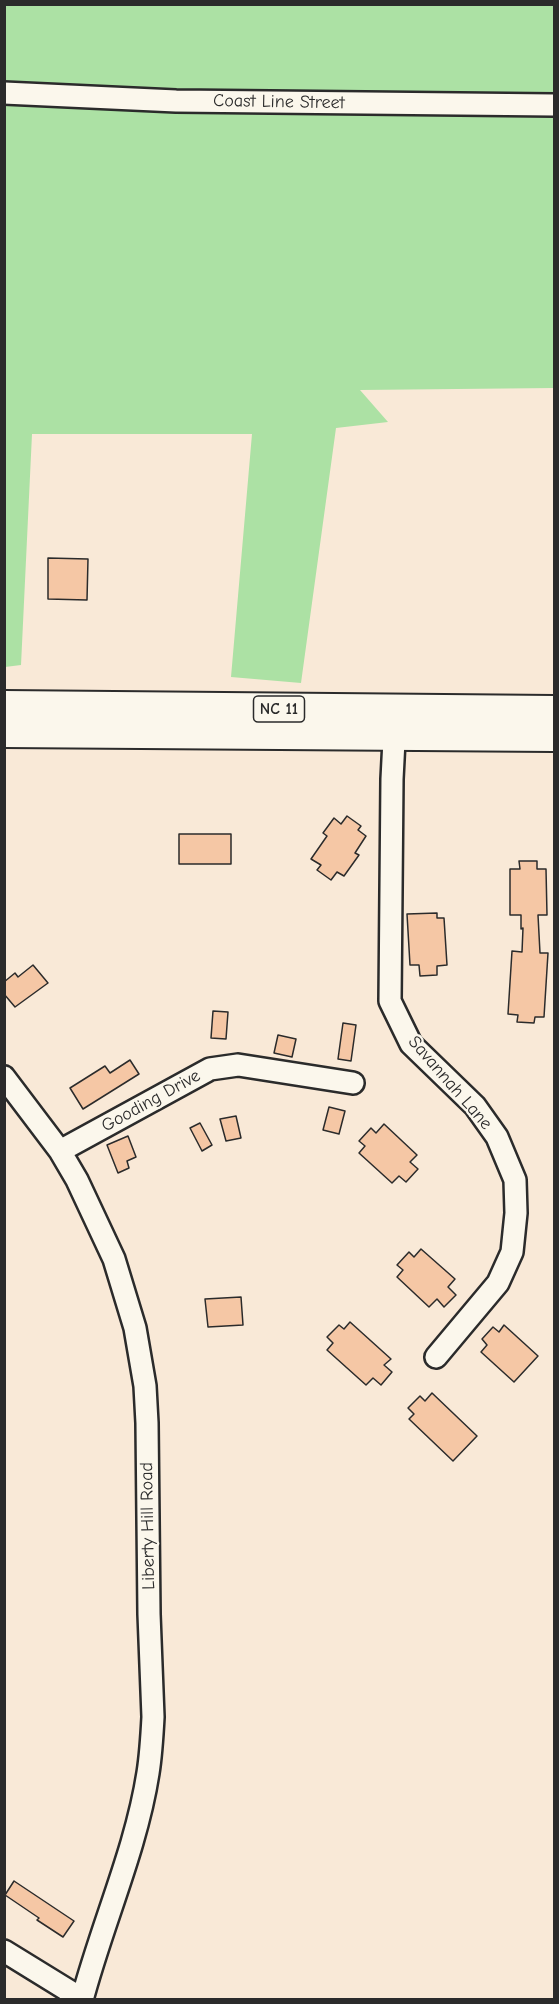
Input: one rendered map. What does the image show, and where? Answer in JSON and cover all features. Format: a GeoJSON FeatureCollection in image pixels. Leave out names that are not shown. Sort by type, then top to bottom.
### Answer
{"type":"FeatureCollection","features":[{"type":"Feature","properties":{"kind":"highway","name":"NC 11"},"geometry":{"type":"LineString","coordinates":[[4,706],[395,723],[555,736]]}},
{"type":"Feature","properties":{"kind":"highway","name":"NC 11"},"geometry":{"type":"LineString","coordinates":[[4,732],[395,723],[555,711]]}},
{"type":"Feature","properties":{"kind":"street","name":"Coast Line Street"},"geometry":{"type":"LineString","coordinates":[[4,93],[176,101],[555,105]]}},
{"type":"Feature","properties":{"kind":"street","name":"Savannah Lane"},"geometry":{"type":"LineString","coordinates":[[395,723],[392,779],[390,1000],[411,1044],[475,1106],[497,1137],[515,1180],[516,1214],[512,1252],[498,1283],[436,1357]]}},
{"type":"Feature","properties":{"kind":"street","name":"Gooding Drive"},"geometry":{"type":"LineString","coordinates":[[60,1151],[210,1069],[237,1065],[354,1083]]}},
{"type":"Feature","properties":{"kind":"street","name":"Liberty Hill Road"},"geometry":{"type":"LineString","coordinates":[[4,1077],[60,1151],[98,1222],[114,1259],[129,1303],[142,1365],[147,1423],[149,1614],[153,1717],[150,1753],[142,1802],[132,1841],[82,1999]]}},
{"type":"Feature","properties":{"kind":"street"},"geometry":{"type":"LineString","coordinates":[[4,1951],[82,1999]]}},
{"type":"Feature","properties":{"kind":"green space"},"geometry":{"type":"Polygon","coordinates":[[[4,5],[554,5],[554,388],[360,390],[388,422],[336,428],[301,683],[231,677],[252,434],[32,434],[21,665],[5,667],[4,5]]]}},
{"type":"Feature","properties":{"kind":"building"},"geometry":{"type":"Polygon","coordinates":[[[48,558],[88,559],[87,600],[48,599],[48,558]]]}},
{"type":"Feature","properties":{"kind":"building"},"geometry":{"type":"Polygon","coordinates":[[[347,816],[361,826],[358,830],[366,836],[355,853],[359,855],[344,876],[337,872],[331,880],[317,870],[321,865],[311,859],[327,836],[323,833],[334,818],[341,824],[347,816]]]}},
{"type":"Feature","properties":{"kind":"building"},"geometry":{"type":"Polygon","coordinates":[[[179,834],[231,834],[231,864],[179,864],[179,834]]]}},
{"type":"Feature","properties":{"kind":"building"},"geometry":{"type":"Polygon","coordinates":[[[519,861],[537,861],[537,869],[546,869],[547,915],[538,915],[540,953],[548,953],[544,1017],[535,1017],[534,1023],[517,1022],[518,1015],[508,1014],[512,951],[522,952],[521,915],[510,915],[510,869],[520,869],[519,861]]]}},
{"type":"Feature","properties":{"kind":"building"},"geometry":{"type":"Polygon","coordinates":[[[437,913],[437,918],[444,918],[447,965],[437,966],[437,975],[420,976],[419,965],[410,965],[407,914],[437,913]]]}},
{"type":"Feature","properties":{"kind":"building"},"geometry":{"type":"Polygon","coordinates":[[[33,965],[48,983],[15,1007],[4,994],[4,982],[15,973],[18,977],[33,965]]]}},
{"type":"Feature","properties":{"kind":"building"},"geometry":{"type":"Polygon","coordinates":[[[213,1011],[228,1012],[226,1039],[211,1038],[213,1011]]]}},
{"type":"Feature","properties":{"kind":"building"},"geometry":{"type":"Polygon","coordinates":[[[343,1023],[356,1025],[351,1061],[338,1059],[343,1023]]]}},
{"type":"Feature","properties":{"kind":"building"},"geometry":{"type":"Polygon","coordinates":[[[278,1035],[296,1039],[292,1057],[274,1053],[278,1035]]]}},
{"type":"Feature","properties":{"kind":"building"},"geometry":{"type":"Polygon","coordinates":[[[130,1060],[139,1074],[83,1109],[70,1088],[105,1066],[110,1073],[130,1060]]]}},
{"type":"Feature","properties":{"kind":"building"},"geometry":{"type":"Polygon","coordinates":[[[329,1107],[345,1111],[339,1134],[323,1130],[329,1107]]]}},
{"type":"Feature","properties":{"kind":"building"},"geometry":{"type":"Polygon","coordinates":[[[236,1116],[241,1138],[226,1141],[220,1119],[236,1116]]]}},
{"type":"Feature","properties":{"kind":"building"},"geometry":{"type":"Polygon","coordinates":[[[200,1123],[212,1145],[202,1151],[190,1128],[200,1123]]]}},
{"type":"Feature","properties":{"kind":"building"},"geometry":{"type":"Polygon","coordinates":[[[384,1124],[417,1155],[410,1162],[418,1169],[406,1182],[399,1176],[392,1183],[359,1153],[365,1146],[359,1141],[371,1128],[376,1133],[384,1124]]]}},
{"type":"Feature","properties":{"kind":"building"},"geometry":{"type":"Polygon","coordinates":[[[128,1136],[136,1157],[127,1161],[129,1168],[118,1173],[107,1145],[128,1136]]]}},
{"type":"Feature","properties":{"kind":"building"},"geometry":{"type":"Polygon","coordinates":[[[421,1249],[455,1279],[448,1287],[456,1295],[444,1307],[437,1299],[429,1307],[397,1277],[403,1270],[397,1265],[409,1252],[414,1257],[421,1249]]]}},
{"type":"Feature","properties":{"kind":"building"},"geometry":{"type":"Polygon","coordinates":[[[241,1297],[243,1325],[208,1327],[205,1299],[241,1297]]]}},
{"type":"Feature","properties":{"kind":"building"},"geometry":{"type":"Polygon","coordinates":[[[350,1322],[391,1359],[384,1365],[392,1372],[381,1385],[373,1378],[366,1385],[327,1350],[333,1343],[327,1337],[339,1325],[344,1329],[350,1322]]]}},
{"type":"Feature","properties":{"kind":"building"},"geometry":{"type":"Polygon","coordinates":[[[504,1325],[538,1356],[514,1382],[481,1352],[487,1345],[482,1339],[493,1327],[499,1332],[504,1325]]]}},
{"type":"Feature","properties":{"kind":"building"},"geometry":{"type":"Polygon","coordinates":[[[432,1393],[477,1436],[453,1461],[409,1419],[414,1414],[408,1408],[420,1396],[425,1401],[432,1393]]]}},
{"type":"Feature","properties":{"kind":"building"},"geometry":{"type":"Polygon","coordinates":[[[14,1881],[74,1921],[63,1937],[5,1895],[14,1881]]]}}]}
